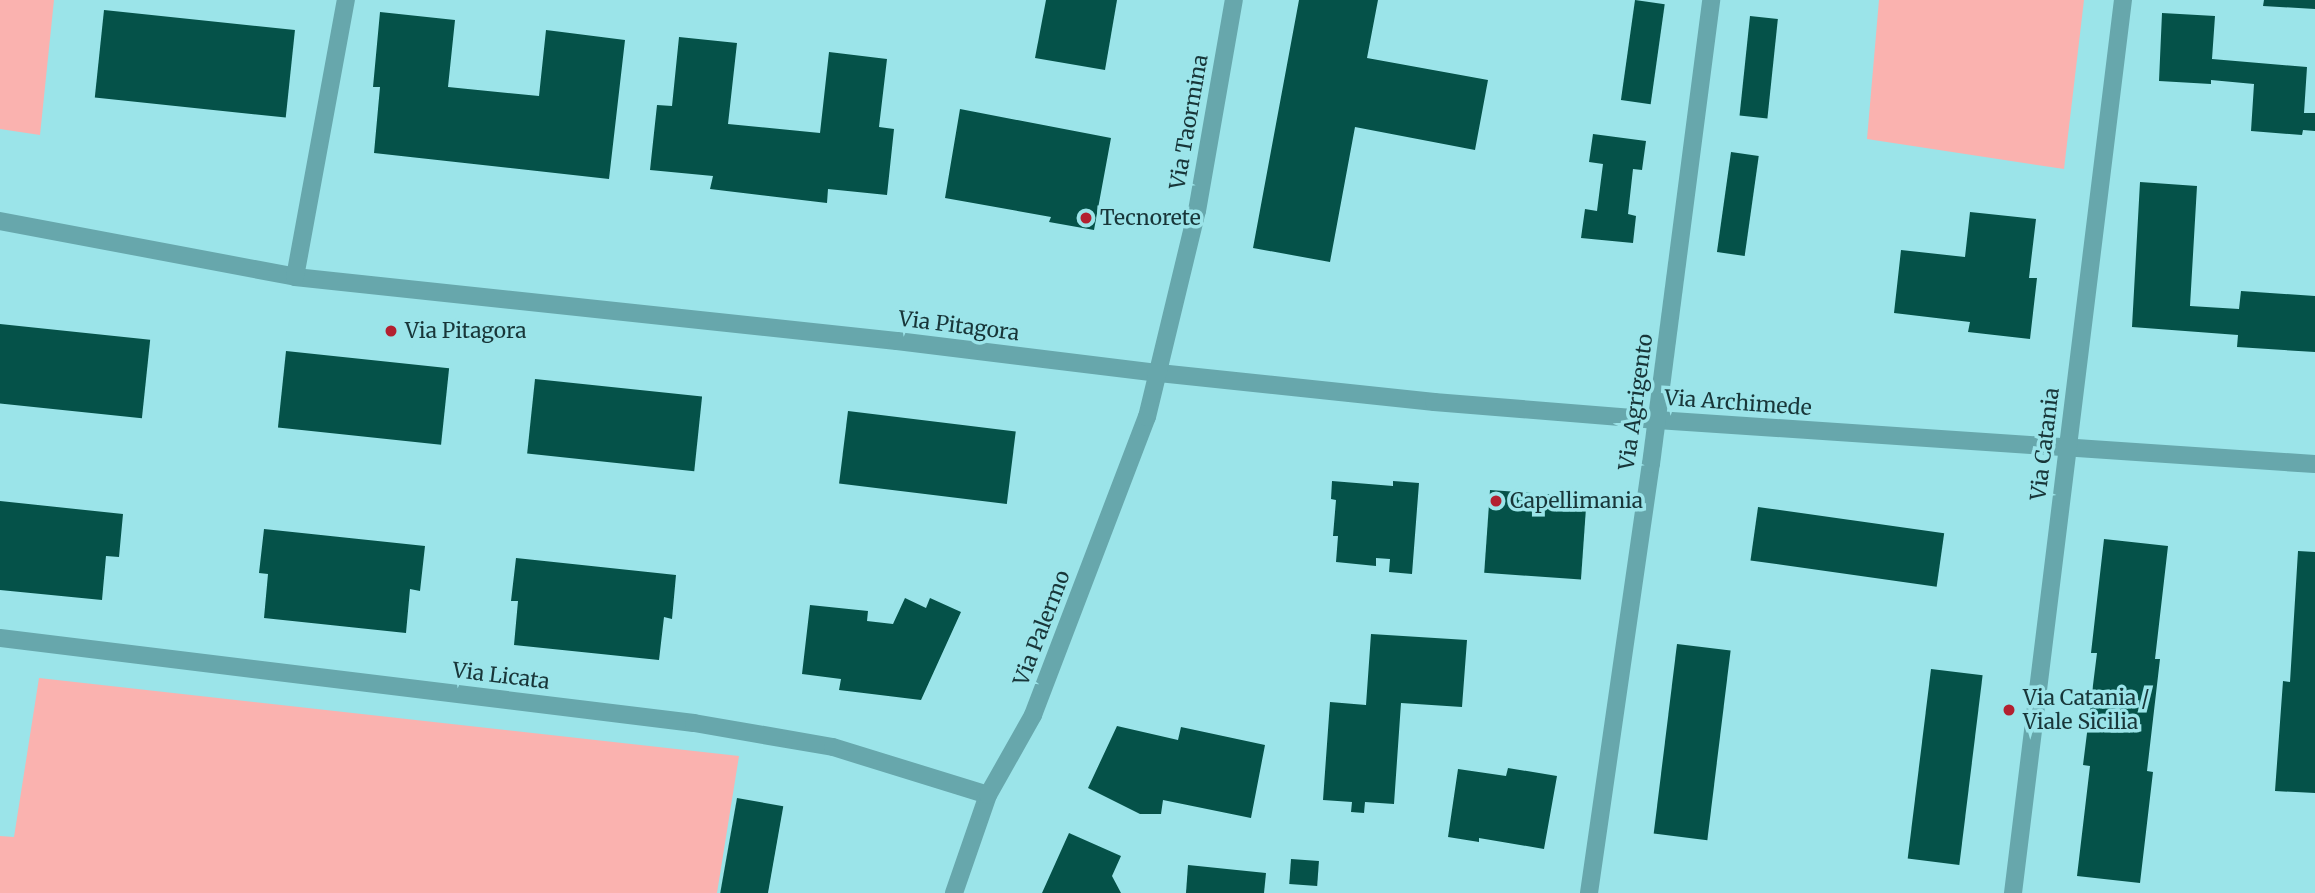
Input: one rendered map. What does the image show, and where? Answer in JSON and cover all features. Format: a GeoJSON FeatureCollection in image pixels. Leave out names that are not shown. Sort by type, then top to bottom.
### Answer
{"type":"FeatureCollection","features":[{"type":"Feature","properties":{"kind":"street"},"geometry":{"type":"LineString","coordinates":[[295,277],[346,0]]}},
{"type":"Feature","properties":{"kind":"street","name":"Via Taormina"},"geometry":{"type":"LineString","coordinates":[[1159,373],[1197,211],[1234,0]]}},
{"type":"Feature","properties":{"kind":"street","name":"Via Agrigento"},"geometry":{"type":"LineString","coordinates":[[1589,893],[1657,420],[1711,0]]}},
{"type":"Feature","properties":{"kind":"street","name":"Via Catania"},"geometry":{"type":"LineString","coordinates":[[2013,893],[2123,0]]}},
{"type":"Feature","properties":{"kind":"street","name":"Via Pitagora"},"geometry":{"type":"LineString","coordinates":[[0,221],[295,277],[897,341],[1159,373]]}},
{"type":"Feature","properties":{"kind":"street","name":"Via Archimede"},"geometry":{"type":"LineString","coordinates":[[1159,373],[1434,402],[1657,420],[2315,464]]}},
{"type":"Feature","properties":{"kind":"street","name":"Via Palermo"},"geometry":{"type":"LineString","coordinates":[[954,893],[988,795],[1033,715],[1147,417],[1159,373]]}},
{"type":"Feature","properties":{"kind":"street","name":"Via Licata"},"geometry":{"type":"LineString","coordinates":[[0,638],[694,723],[833,747],[988,795]]}},
{"type":"Feature","properties":{"kind":"shaded area"},"geometry":{"type":"Polygon","coordinates":[[[0,0],[54,0],[40,135],[0,129],[0,0]]]}},
{"type":"Feature","properties":{"kind":"shaded area"},"geometry":{"type":"Polygon","coordinates":[[[1879,0],[2084,0],[2064,169],[1867,139],[1879,0]]]}},
{"type":"Feature","properties":{"kind":"shaded area"},"geometry":{"type":"Polygon","coordinates":[[[39,678],[739,756],[717,893],[0,893],[0,836],[14,837],[39,678]]]}},
{"type":"Feature","properties":{"kind":"building"},"geometry":{"type":"Polygon","coordinates":[[[1046,0],[1117,0],[1105,70],[1035,58],[1046,0]]]}},
{"type":"Feature","properties":{"kind":"building"},"geometry":{"type":"Polygon","coordinates":[[[1299,0],[1378,0],[1367,58],[1488,80],[1475,150],[1355,127],[1330,262],[1253,248],[1299,0]]]}},
{"type":"Feature","properties":{"kind":"building"},"geometry":{"type":"Polygon","coordinates":[[[1635,0],[1665,4],[1651,104],[1621,100],[1635,0]]]}},
{"type":"Feature","properties":{"kind":"building"},"geometry":{"type":"Polygon","coordinates":[[[2264,0],[2315,0],[2315,9],[2263,6],[2264,0]]]}},
{"type":"Feature","properties":{"kind":"building"},"geometry":{"type":"Polygon","coordinates":[[[104,10],[295,30],[286,118],[95,98],[104,10]]]}},
{"type":"Feature","properties":{"kind":"building"},"geometry":{"type":"Polygon","coordinates":[[[380,12],[455,20],[448,87],[539,96],[546,30],[625,40],[609,179],[374,153],[380,87],[373,87],[380,12]]]}},
{"type":"Feature","properties":{"kind":"building"},"geometry":{"type":"Polygon","coordinates":[[[2162,13],[2215,16],[2212,59],[2307,67],[2304,113],[2315,113],[2315,131],[2303,130],[2302,135],[2251,131],[2254,84],[2211,80],[2211,84],[2159,81],[2162,13]]]}},
{"type":"Feature","properties":{"kind":"building"},"geometry":{"type":"Polygon","coordinates":[[[1750,16],[1778,19],[1767,118],[1740,115],[1750,16]]]}},
{"type":"Feature","properties":{"kind":"building"},"geometry":{"type":"Polygon","coordinates":[[[679,37],[737,43],[728,124],[820,133],[829,52],[887,59],[879,127],[894,129],[887,195],[828,189],[827,203],[710,189],[713,176],[650,170],[657,105],[672,106],[679,37]]]}},
{"type":"Feature","properties":{"kind":"building"},"geometry":{"type":"Polygon","coordinates":[[[960,109],[1111,138],[1094,230],[1049,222],[1051,217],[945,198],[960,109]]]}},
{"type":"Feature","properties":{"kind":"building"},"geometry":{"type":"Polygon","coordinates":[[[1593,134],[1646,141],[1642,170],[1633,169],[1628,214],[1636,216],[1633,243],[1581,238],[1585,209],[1597,211],[1603,164],[1589,162],[1593,134]]]}},
{"type":"Feature","properties":{"kind":"building"},"geometry":{"type":"Polygon","coordinates":[[[1731,152],[1759,156],[1745,256],[1717,252],[1731,152]]]}},
{"type":"Feature","properties":{"kind":"building"},"geometry":{"type":"Polygon","coordinates":[[[2140,182],[2197,186],[2190,306],[2239,309],[2241,291],[2315,296],[2315,352],[2237,347],[2238,335],[2132,327],[2140,182]]]}},
{"type":"Feature","properties":{"kind":"building"},"geometry":{"type":"Polygon","coordinates":[[[1970,212],[2036,219],[2029,278],[2037,278],[2030,339],[1968,332],[1970,322],[1894,313],[1901,250],[1965,257],[1970,212]]]}},
{"type":"Feature","properties":{"kind":"building"},"geometry":{"type":"Polygon","coordinates":[[[0,324],[150,340],[142,418],[0,403],[0,324]]]}},
{"type":"Feature","properties":{"kind":"building"},"geometry":{"type":"Polygon","coordinates":[[[286,351],[449,368],[441,445],[278,428],[286,351]]]}},
{"type":"Feature","properties":{"kind":"building"},"geometry":{"type":"Polygon","coordinates":[[[535,379],[702,397],[694,471],[527,454],[535,379]]]}},
{"type":"Feature","properties":{"kind":"building"},"geometry":{"type":"Polygon","coordinates":[[[848,411],[1016,432],[1007,504],[839,483],[848,411]]]}},
{"type":"Feature","properties":{"kind":"building"},"geometry":{"type":"Polygon","coordinates":[[[1332,481],[1393,486],[1393,481],[1419,483],[1412,574],[1389,572],[1390,559],[1376,558],[1376,566],[1336,562],[1338,536],[1333,536],[1336,500],[1331,499],[1332,481]]]}},
{"type":"Feature","properties":{"kind":"building"},"geometry":{"type":"Polygon","coordinates":[[[1490,490],[1587,497],[1581,580],[1484,573],[1490,490]]]}},
{"type":"Feature","properties":{"kind":"building"},"geometry":{"type":"Polygon","coordinates":[[[0,501],[123,514],[119,557],[106,556],[102,600],[0,590],[0,501]]]}},
{"type":"Feature","properties":{"kind":"building"},"geometry":{"type":"Polygon","coordinates":[[[1758,507],[1944,533],[1937,587],[1750,560],[1758,507]]]}},
{"type":"Feature","properties":{"kind":"building"},"geometry":{"type":"Polygon","coordinates":[[[264,529],[425,546],[420,591],[410,589],[406,633],[264,618],[268,574],[259,573],[264,529]]]}},
{"type":"Feature","properties":{"kind":"building"},"geometry":{"type":"Polygon","coordinates":[[[2104,539],[2168,546],[2155,659],[2160,659],[2147,771],[2153,772],[2140,883],[2077,876],[2090,766],[2083,765],[2097,653],[2091,653],[2104,539]]]}},
{"type":"Feature","properties":{"kind":"building"},"geometry":{"type":"Polygon","coordinates":[[[2298,551],[2315,552],[2315,793],[2275,791],[2283,681],[2290,682],[2298,551]]]}},
{"type":"Feature","properties":{"kind":"building"},"geometry":{"type":"Polygon","coordinates":[[[516,558],[676,575],[672,619],[664,617],[659,660],[514,645],[518,601],[511,601],[516,558]]]}},
{"type":"Feature","properties":{"kind":"building"},"geometry":{"type":"Polygon","coordinates":[[[905,598],[926,608],[930,598],[961,612],[921,700],[839,690],[841,679],[802,674],[810,605],[868,611],[867,621],[893,624],[905,598]]]}},
{"type":"Feature","properties":{"kind":"building"},"geometry":{"type":"Polygon","coordinates":[[[1371,634],[1467,640],[1462,707],[1401,703],[1394,804],[1365,802],[1364,813],[1351,812],[1352,802],[1323,800],[1330,702],[1366,705],[1371,634]]]}},
{"type":"Feature","properties":{"kind":"building"},"geometry":{"type":"Polygon","coordinates":[[[1677,644],[1731,651],[1707,840],[1654,834],[1677,644]]]}},
{"type":"Feature","properties":{"kind":"building"},"geometry":{"type":"Polygon","coordinates":[[[1931,669],[1983,675],[1959,865],[1908,859],[1931,669]]]}},
{"type":"Feature","properties":{"kind":"building"},"geometry":{"type":"Polygon","coordinates":[[[1117,726],[1178,740],[1181,727],[1265,745],[1251,818],[1163,800],[1161,814],[1140,814],[1088,788],[1117,726]]]}},
{"type":"Feature","properties":{"kind":"building"},"geometry":{"type":"Polygon","coordinates":[[[1508,768],[1557,776],[1544,849],[1479,838],[1479,842],[1448,837],[1458,769],[1506,776],[1508,768]]]}},
{"type":"Feature","properties":{"kind":"building"},"geometry":{"type":"Polygon","coordinates":[[[737,798],[783,806],[768,893],[720,893],[737,798]]]}},
{"type":"Feature","properties":{"kind":"building"},"geometry":{"type":"Polygon","coordinates":[[[1069,833],[1121,856],[1112,876],[1121,893],[1042,893],[1069,833]]]}},
{"type":"Feature","properties":{"kind":"building"},"geometry":{"type":"Polygon","coordinates":[[[1291,859],[1319,861],[1317,886],[1289,884],[1291,859]]]}},
{"type":"Feature","properties":{"kind":"building"},"geometry":{"type":"Polygon","coordinates":[[[1188,865],[1266,873],[1264,893],[1186,893],[1188,865]]]}},
{"type":"Feature","properties":{"kind":"place","name":"Tecnorete"},"geometry":{"type":"Point","coordinates":[1086,218]}},
{"type":"Feature","properties":{"kind":"place","name":"Via Pitagora"},"geometry":{"type":"Point","coordinates":[391,331]}},
{"type":"Feature","properties":{"kind":"place","name":"Capellimania"},"geometry":{"type":"Point","coordinates":[1496,501]}},
{"type":"Feature","properties":{"kind":"place","name":"Via Catania / Viale Sicilia"},"geometry":{"type":"Point","coordinates":[2009,710]}}]}
